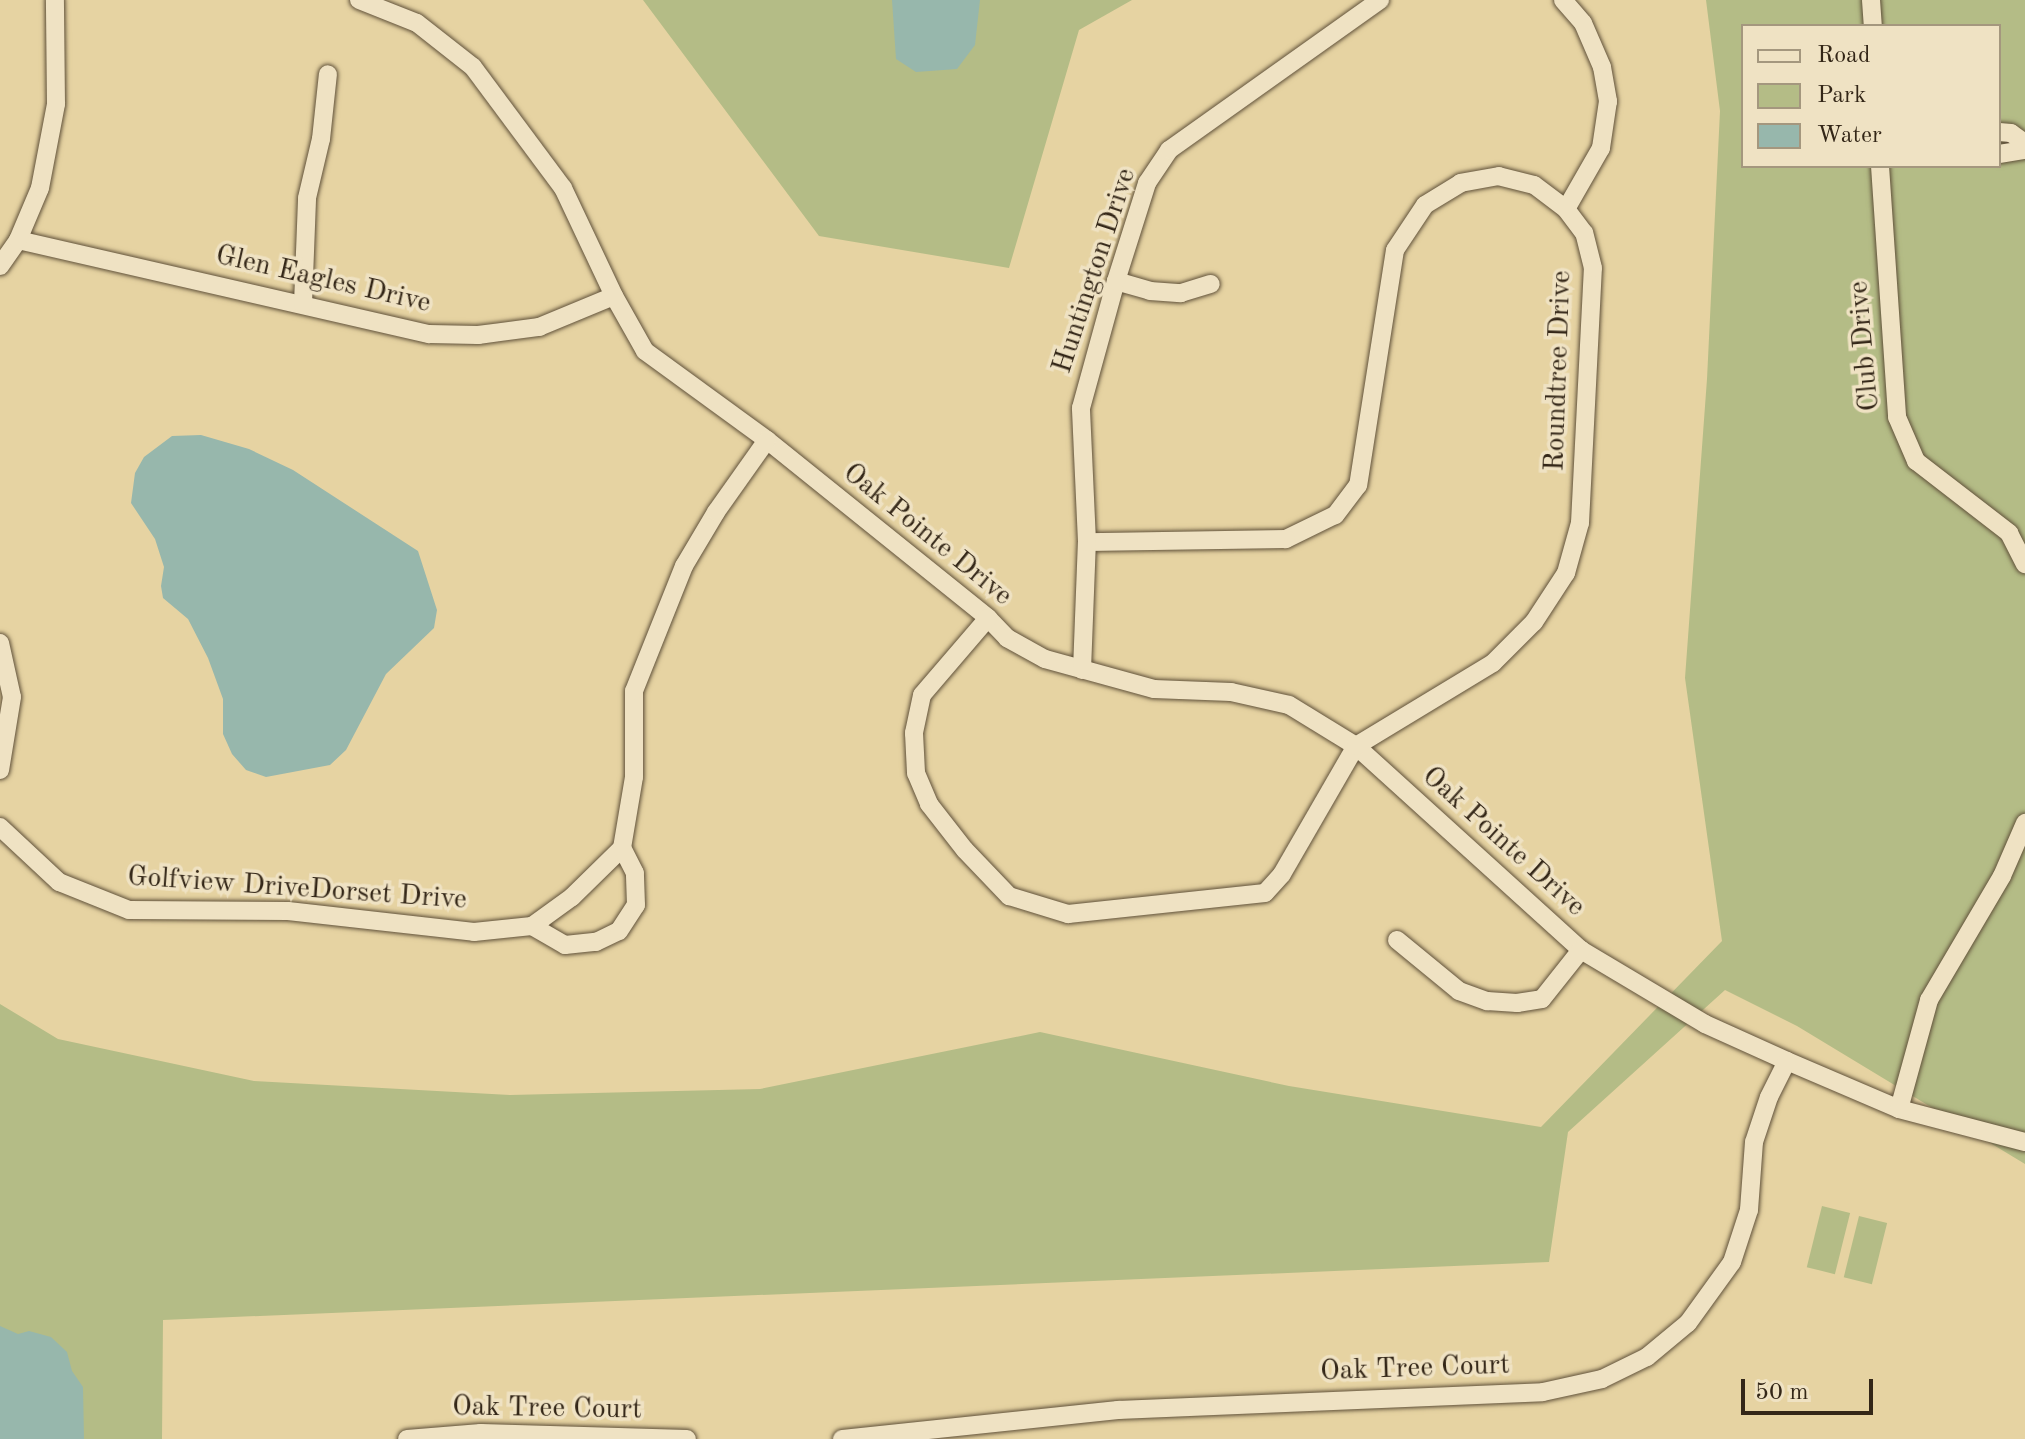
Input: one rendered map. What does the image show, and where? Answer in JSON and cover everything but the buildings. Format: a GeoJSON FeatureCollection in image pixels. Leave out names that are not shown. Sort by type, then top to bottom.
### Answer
{"type":"FeatureCollection","features":[{"type":"Feature","properties":{"kind":"street"},"geometry":{"type":"LineString","coordinates":[[0,266],[18,240],[40,188],[56,104],[55,0]]}},
{"type":"Feature","properties":{"kind":"street","name":"Oak Pointe Drive"},"geometry":{"type":"LineString","coordinates":[[359,0],[417,23],[473,67],[563,188],[614,296],[645,351],[767,440],[988,618],[1007,638],[1045,659],[1154,689],[1231,692],[1289,705],[1356,746],[1581,950],[1705,1024],[1899,1109],[2023,1143]]}},
{"type":"Feature","properties":{"kind":"street","name":"Huntington Drive"},"geometry":{"type":"LineString","coordinates":[[1082,670],[1087,542],[1081,408],[1147,183],[1169,150],[1380,0]]}},
{"type":"Feature","properties":{"kind":"street"},"geometry":{"type":"LineString","coordinates":[[1563,0],[1583,23],[1602,67],[1608,101],[1601,148],[1566,209]]}},
{"type":"Feature","properties":{"kind":"street"},"geometry":{"type":"LineString","coordinates":[[1871,0],[1873,24]]}},
{"type":"Feature","properties":{"kind":"street"},"geometry":{"type":"LineString","coordinates":[[303,304],[307,198],[321,139],[328,74]]}},
{"type":"Feature","properties":{"kind":"street"},"geometry":{"type":"LineString","coordinates":[[2001,132],[2011,133],[2025,143]]}},
{"type":"Feature","properties":{"kind":"street"},"geometry":{"type":"LineString","coordinates":[[2001,154],[2025,150]]}},
{"type":"Feature","properties":{"kind":"street","name":"Club Drive"},"geometry":{"type":"LineString","coordinates":[[1880,168],[1897,417],[1916,461],[2009,533],[2025,564]]}},
{"type":"Feature","properties":{"kind":"street","name":"Roundtree Drive"},"geometry":{"type":"LineString","coordinates":[[1087,542],[1286,539],[1335,515],[1358,485],[1395,250],[1425,205],[1461,183],[1499,176],[1534,185],[1566,209],[1584,233],[1593,268],[1580,523],[1566,573],[1534,622],[1493,663],[1356,746]]}},
{"type":"Feature","properties":{"kind":"street","name":"Glen Eagles Drive"},"geometry":{"type":"LineString","coordinates":[[18,240],[429,334],[478,335],[539,327],[614,296]]}},
{"type":"Feature","properties":{"kind":"street"},"geometry":{"type":"LineString","coordinates":[[1116,281],[1150,291],[1181,293],[1211,284]]}},
{"type":"Feature","properties":{"kind":"street"},"geometry":{"type":"LineString","coordinates":[[622,848],[635,873],[636,905],[619,931],[596,942],[565,945],[532,926],[572,897],[622,848],[634,777],[634,691],[684,566],[716,512],[767,440]]}},
{"type":"Feature","properties":{"kind":"street"},"geometry":{"type":"LineString","coordinates":[[988,618],[922,695],[914,733],[916,773],[929,804],[965,850],[1009,896],[1068,914],[1265,893],[1282,874],[1356,746]]}},
{"type":"Feature","properties":{"kind":"street"},"geometry":{"type":"LineString","coordinates":[[0,643],[12,697],[0,770]]}},
{"type":"Feature","properties":{"kind":"street"},"geometry":{"type":"LineString","coordinates":[[1899,1109],[1929,1000],[2002,876],[2025,823]]}},
{"type":"Feature","properties":{"kind":"street","name":"Golfview DriveDorset Drive"},"geometry":{"type":"LineString","coordinates":[[0,827],[59,882],[129,910],[288,911],[474,932],[532,926]]}},
{"type":"Feature","properties":{"kind":"street","name":"Oak Pointe Drive"},"geometry":{"type":"LineString","coordinates":[[1397,940],[1459,991],[1487,1001],[1542,999],[1581,950]]}},
{"type":"Feature","properties":{"kind":"street","name":"Oak Tree Court"},"geometry":{"type":"LineString","coordinates":[[842,1439],[1118,1410],[1543,1392],[1602,1379],[1647,1357],[1688,1323],[1732,1262],[1749,1210],[1754,1142],[1769,1097],[1787,1061]]}},
{"type":"Feature","properties":{"kind":"street","name":"Oak Tree Court"},"geometry":{"type":"LineString","coordinates":[[407,1439],[481,1433],[687,1439]]}},
{"type":"Feature","properties":{"kind":"green space"},"geometry":{"type":"Polygon","coordinates":[[[643,0],[1132,0],[1079,30],[1009,268],[819,236],[643,0]]]}},
{"type":"Feature","properties":{"kind":"green space"},"geometry":{"type":"Polygon","coordinates":[[[1706,0],[2025,0],[2025,1164],[1797,1026],[1725,990],[1568,1132],[1549,1262],[163,1320],[162,1439],[0,1439],[0,1004],[58,1039],[254,1081],[510,1095],[760,1089],[1040,1032],[1289,1086],[1541,1127],[1722,941],[1685,678],[1707,379],[1720,111],[1706,0]]]}},
{"type":"Feature","properties":{"kind":"green space"},"geometry":{"type":"Polygon","coordinates":[[[1822,1206],[1850,1213],[1835,1274],[1807,1267],[1822,1206]]]}},
{"type":"Feature","properties":{"kind":"green space"},"geometry":{"type":"Polygon","coordinates":[[[1859,1216],[1887,1223],[1872,1284],[1844,1277],[1859,1216]]]}},
{"type":"Feature","properties":{"kind":"water"},"geometry":{"type":"Polygon","coordinates":[[[892,0],[980,0],[975,45],[957,69],[916,72],[896,59],[892,0]]]}},
{"type":"Feature","properties":{"kind":"water"},"geometry":{"type":"Polygon","coordinates":[[[201,435],[249,449],[293,470],[418,551],[437,610],[434,628],[386,674],[346,750],[330,765],[266,777],[246,770],[232,754],[223,734],[223,699],[208,658],[188,619],[163,598],[164,567],[155,539],[131,503],[135,473],[144,457],[172,436],[201,435]]]}},
{"type":"Feature","properties":{"kind":"water"},"geometry":{"type":"Polygon","coordinates":[[[0,1326],[18,1334],[29,1331],[51,1337],[67,1352],[72,1371],[83,1387],[84,1439],[0,1439],[0,1326]]]}}]}
